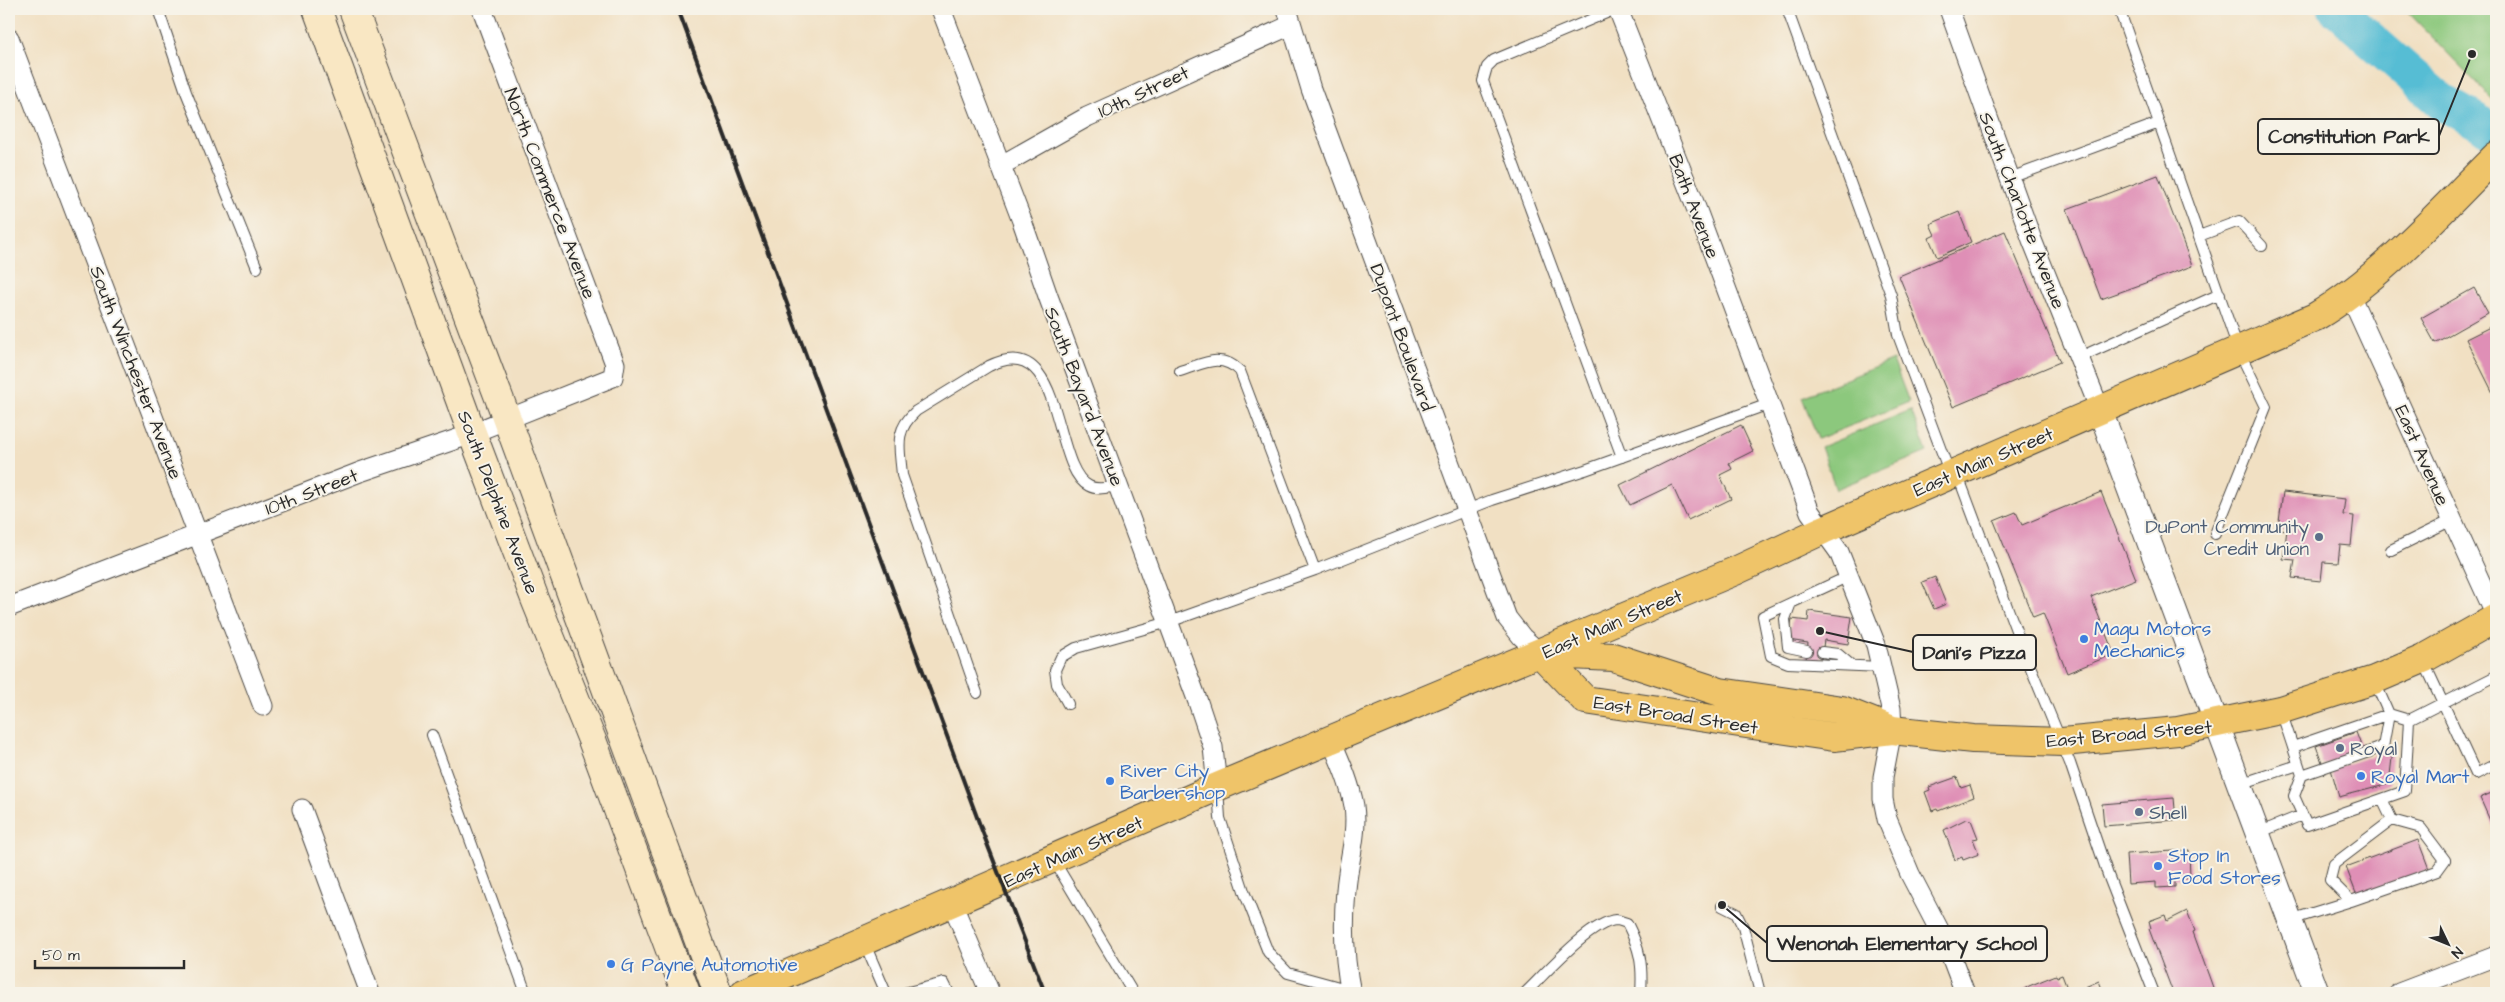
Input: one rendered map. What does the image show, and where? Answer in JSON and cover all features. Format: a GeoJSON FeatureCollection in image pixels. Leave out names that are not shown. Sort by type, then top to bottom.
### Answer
{"type":"FeatureCollection","features":[{"type":"Feature","properties":{"kind":"main road","name":"South Delphine Avenue"},"geometry":{"type":"LineString","coordinates":[[317,9],[472,433],[535,599],[592,740],[686,993]]}},
{"type":"Feature","properties":{"kind":"main road","name":"South Delphine Avenue"},"geometry":{"type":"LineString","coordinates":[[353,9],[507,419],[718,993]]}},
{"type":"Feature","properties":{"kind":"main road","name":"East Main Street"},"geometry":{"type":"LineString","coordinates":[[744,993],[785,981],[864,942],[1218,787],[1541,654],[1735,571],[1823,530],[2315,317],[2350,295],[2496,156]]}},
{"type":"Feature","properties":{"kind":"main road","name":"East Broad Street"},"geometry":{"type":"LineString","coordinates":[[1541,654],[1585,700],[1834,737],[1892,730],[1973,739],[2062,742],[2178,731],[2218,725],[2280,710],[2374,680],[2423,659],[2496,617]]}},
{"type":"Feature","properties":{"kind":"main road","name":"East Broad Street"},"geometry":{"type":"LineString","coordinates":[[1541,654],[1614,657],[1720,692],[1842,710],[1892,730]]}},
{"type":"Feature","properties":{"kind":"street","name":"North Commerce Avenue"},"geometry":{"type":"LineString","coordinates":[[482,9],[615,364],[613,377]]}},
{"type":"Feature","properties":{"kind":"street","name":"South Bayard Avenue"},"geometry":{"type":"LineString","coordinates":[[940,9],[1169,622],[1213,747],[1218,787]]}},
{"type":"Feature","properties":{"kind":"street","name":"Bath Avenue"},"geometry":{"type":"LineString","coordinates":[[1617,9],[1692,196],[1810,512],[1839,552],[1867,618],[1882,667],[1891,709],[1892,730],[1882,777],[1883,799],[1887,819],[1910,874],[1946,943],[1965,993]]}},
{"type":"Feature","properties":{"kind":"street","name":"South Charlotte Avenue"},"geometry":{"type":"LineString","coordinates":[[1950,9],[2010,178],[2100,410]]}},
{"type":"Feature","properties":{"kind":"street","name":"10th Street"},"geometry":{"type":"LineString","coordinates":[[1000,166],[1087,117],[1289,17]]}},
{"type":"Feature","properties":{"kind":"street","name":"Dupont Boulevard"},"geometry":{"type":"LineString","coordinates":[[1289,17],[1311,89],[1507,618],[1522,637],[1541,654]]}},
{"type":"Feature","properties":{"kind":"street","name":"South Winchester Avenue"},"geometry":{"type":"LineString","coordinates":[[9,38],[263,706]]}},
{"type":"Feature","properties":{"kind":"street","name":"East Avenue"},"geometry":{"type":"LineString","coordinates":[[2350,295],[2496,617]]}},
{"type":"Feature","properties":{"kind":"street","name":"10th Street"},"geometry":{"type":"LineString","coordinates":[[9,607],[360,472],[472,433],[613,377]]}},
{"type":"Feature","properties":{"kind":"street"},"geometry":{"type":"LineString","coordinates":[[2100,410],[2317,993]]}},
{"type":"Feature","properties":{"kind":"street"},"geometry":{"type":"LineString","coordinates":[[1331,740],[1344,769],[1354,806],[1355,830],[1346,889],[1344,937],[1354,992]]}},
{"type":"Feature","properties":{"kind":"street"},"geometry":{"type":"LineString","coordinates":[[302,809],[370,993]]}},
{"type":"Feature","properties":{"kind":"street"},"geometry":{"type":"LineString","coordinates":[[952,904],[990,993]]}},
{"type":"Feature","properties":{"kind":"street"},"geometry":{"type":"LineString","coordinates":[[2399,993],[2496,956]]}},
{"type":"Feature","properties":{"kind":"lane"},"geometry":{"type":"LineString","coordinates":[[158,9],[186,92],[257,268]]}},
{"type":"Feature","properties":{"kind":"lane"},"geometry":{"type":"LineString","coordinates":[[1617,9],[1494,60],[1487,66],[1483,81],[1622,457]]}},
{"type":"Feature","properties":{"kind":"lane"},"geometry":{"type":"LineString","coordinates":[[1787,9],[1891,294],[1898,335],[2062,742],[2108,875],[2154,993]]}},
{"type":"Feature","properties":{"kind":"lane"},"geometry":{"type":"LineString","coordinates":[[2119,9],[2239,350],[2266,407],[2215,534]]}},
{"type":"Feature","properties":{"kind":"lane"},"geometry":{"type":"LineString","coordinates":[[2010,178],[2159,123]]}},
{"type":"Feature","properties":{"kind":"lane"},"geometry":{"type":"LineString","coordinates":[[2199,236],[2239,221],[2262,246]]}},
{"type":"Feature","properties":{"kind":"lane"},"geometry":{"type":"LineString","coordinates":[[2080,357],[2220,294]]}},
{"type":"Feature","properties":{"kind":"lane"},"geometry":{"type":"LineString","coordinates":[[977,693],[902,475],[899,441],[906,420],[916,411],[989,366],[1002,360],[1020,361],[1037,371],[1048,390],[1073,464],[1081,480],[1089,486],[1099,489],[1119,486]]}},
{"type":"Feature","properties":{"kind":"lane"},"geometry":{"type":"LineString","coordinates":[[1180,371],[1212,361],[1223,360],[1230,362],[1240,370],[1315,570]]}},
{"type":"Feature","properties":{"kind":"lane"},"geometry":{"type":"LineString","coordinates":[[1068,704],[1055,676],[1058,663],[1067,653],[1076,648],[1169,622],[1315,570],[1468,512],[1492,500],[1622,457],[1769,404]]}},
{"type":"Feature","properties":{"kind":"lane"},"geometry":{"type":"LineString","coordinates":[[2391,550],[2452,520]]}},
{"type":"Feature","properties":{"kind":"lane"},"geometry":{"type":"LineString","coordinates":[[1849,576],[1763,616],[1771,656],[1788,663],[1882,667]]}},
{"type":"Feature","properties":{"kind":"lane"},"geometry":{"type":"LineString","coordinates":[[1791,603],[1785,619],[1788,647],[1808,651]]}},
{"type":"Feature","properties":{"kind":"lane"},"geometry":{"type":"LineString","coordinates":[[1822,652],[1838,654],[1851,665]]}},
{"type":"Feature","properties":{"kind":"lane"},"geometry":{"type":"LineString","coordinates":[[2423,659],[2476,774],[2496,764]]}},
{"type":"Feature","properties":{"kind":"lane"},"geometry":{"type":"LineString","coordinates":[[2292,747],[2389,714],[2409,720],[2496,676]]}},
{"type":"Feature","properties":{"kind":"lane"},"geometry":{"type":"LineString","coordinates":[[2240,784],[2383,747],[2389,714],[2374,680]]}},
{"type":"Feature","properties":{"kind":"lane"},"geometry":{"type":"LineString","coordinates":[[2280,710],[2300,770],[2294,796],[2307,826],[2405,791],[2409,720]]}},
{"type":"Feature","properties":{"kind":"lane"},"geometry":{"type":"LineString","coordinates":[[432,735],[526,993]]}},
{"type":"Feature","properties":{"kind":"lane"},"geometry":{"type":"LineString","coordinates":[[1218,787],[1220,818],[1245,894],[1268,952],[1288,973],[1354,992]]}},
{"type":"Feature","properties":{"kind":"lane"},"geometry":{"type":"LineString","coordinates":[[2290,920],[2351,901],[2437,870],[2445,860],[2421,828],[2392,820],[2382,799]]}},
{"type":"Feature","properties":{"kind":"lane"},"geometry":{"type":"LineString","coordinates":[[2258,833],[2302,815]]}},
{"type":"Feature","properties":{"kind":"lane"},"geometry":{"type":"LineString","coordinates":[[2351,901],[2330,880],[2334,864],[2392,820]]}},
{"type":"Feature","properties":{"kind":"lane"},"geometry":{"type":"LineString","coordinates":[[1053,859],[1133,993]]}},
{"type":"Feature","properties":{"kind":"lane"},"geometry":{"type":"LineString","coordinates":[[1722,906],[1736,913],[1743,928],[1760,993]]}},
{"type":"Feature","properties":{"kind":"lane"},"geometry":{"type":"LineString","coordinates":[[1525,993],[1569,948],[1607,922],[1617,920],[1627,923],[1640,949],[1643,970],[1641,993]]}},
{"type":"Feature","properties":{"kind":"lane"},"geometry":{"type":"LineString","coordinates":[[864,942],[886,993]]}},
{"type":"Feature","properties":{"kind":"lane"},"geometry":{"type":"LineString","coordinates":[[904,993],[944,984],[949,993]]}},
{"type":"Feature","properties":{"kind":"green space"},"geometry":{"type":"Polygon","coordinates":[[[2405,9],[2496,9],[2496,102],[2492,99],[2405,9]]]}},
{"type":"Feature","properties":{"kind":"green space"},"geometry":{"type":"Polygon","coordinates":[[[1893,360],[1909,402],[1818,439],[1802,397],[1893,360]]]}},
{"type":"Feature","properties":{"kind":"green space"},"geometry":{"type":"Polygon","coordinates":[[[1911,410],[1927,452],[1836,489],[1821,447],[1911,410]]]}},
{"type":"Feature","properties":{"kind":"building"},"geometry":{"type":"Polygon","coordinates":[[[2158,175],[2192,266],[2101,299],[2067,209],[2158,175]]]}},
{"type":"Feature","properties":{"kind":"building"},"geometry":{"type":"Polygon","coordinates":[[[1959,212],[1971,242],[1937,257],[1929,238],[1935,235],[1930,224],[1959,212]]]}},
{"type":"Feature","properties":{"kind":"building"},"geometry":{"type":"Polygon","coordinates":[[[2005,231],[2060,362],[1953,407],[1899,276],[2005,231]]]}},
{"type":"Feature","properties":{"kind":"building"},"geometry":{"type":"Polygon","coordinates":[[[2474,288],[2488,313],[2435,343],[2421,318],[2474,288]]]}},
{"type":"Feature","properties":{"kind":"building"},"geometry":{"type":"Polygon","coordinates":[[[2496,324],[2496,399],[2466,339],[2496,324]]]}},
{"type":"Feature","properties":{"kind":"building"},"geometry":{"type":"Polygon","coordinates":[[[1741,425],[1753,451],[1729,463],[1732,469],[1720,475],[1731,499],[1688,520],[1672,485],[1630,505],[1620,485],[1741,425]]]}},
{"type":"Feature","properties":{"kind":"building"},"geometry":{"type":"Polygon","coordinates":[[[2101,492],[2136,579],[2091,597],[2114,654],[2067,673],[2043,613],[2033,617],[1994,521],[2016,512],[2022,525],[2101,492]]]}},
{"type":"Feature","properties":{"kind":"building","name":"DuPont Community Credit Union"},"geometry":{"type":"Polygon","coordinates":[[[2283,492],[2345,499],[2343,515],[2354,516],[2351,546],[2340,545],[2338,563],[2323,562],[2321,581],[2292,578],[2295,560],[2283,559],[2287,530],[2278,529],[2283,492]]]}},
{"type":"Feature","properties":{"kind":"building"},"geometry":{"type":"Polygon","coordinates":[[[1935,577],[1946,604],[1934,609],[1922,582],[1935,577]]]}},
{"type":"Feature","properties":{"kind":"building"},"geometry":{"type":"Polygon","coordinates":[[[1809,611],[1852,617],[1848,644],[1824,640],[1821,661],[1806,659],[1808,643],[1788,640],[1792,619],[1808,621],[1809,611]]]}},
{"type":"Feature","properties":{"kind":"building","name":"Royal"},"geometry":{"type":"Polygon","coordinates":[[[2356,732],[2363,751],[2323,765],[2316,746],[2356,732]]]}},
{"type":"Feature","properties":{"kind":"building","name":"Royal Mart"},"geometry":{"type":"Polygon","coordinates":[[[2393,749],[2389,784],[2339,797],[2331,769],[2393,749]]]}},
{"type":"Feature","properties":{"kind":"building"},"geometry":{"type":"Polygon","coordinates":[[[1957,777],[1961,788],[1970,785],[1974,797],[1938,811],[1937,809],[1932,811],[1925,792],[1930,790],[1929,787],[1957,777]]]}},
{"type":"Feature","properties":{"kind":"building"},"geometry":{"type":"Polygon","coordinates":[[[2496,791],[2496,834],[2480,798],[2496,791]]]}},
{"type":"Feature","properties":{"kind":"building","name":"Shell"},"geometry":{"type":"Polygon","coordinates":[[[2174,798],[2176,820],[2104,826],[2102,804],[2174,798]]]}},
{"type":"Feature","properties":{"kind":"building"},"geometry":{"type":"Polygon","coordinates":[[[1966,819],[1971,820],[1978,838],[1973,839],[1979,854],[1963,860],[1962,857],[1955,860],[1944,830],[1966,819]]]}},
{"type":"Feature","properties":{"kind":"building"},"geometry":{"type":"Polygon","coordinates":[[[2418,840],[2429,869],[2357,896],[2346,867],[2418,840]]]}},
{"type":"Feature","properties":{"kind":"building","name":"Stop In Food Stores"},"geometry":{"type":"Polygon","coordinates":[[[2189,850],[2190,878],[2175,879],[2175,887],[2156,888],[2156,882],[2128,884],[2126,854],[2189,850]]]}},
{"type":"Feature","properties":{"kind":"building"},"geometry":{"type":"Polygon","coordinates":[[[2187,911],[2215,993],[2173,993],[2149,929],[2151,928],[2149,921],[2165,915],[2167,921],[2187,911]]]}},
{"type":"Feature","properties":{"kind":"building"},"geometry":{"type":"Polygon","coordinates":[[[2056,975],[2057,977],[2062,975],[2067,988],[2062,991],[2025,993],[2024,989],[2029,986],[2056,975]]]}},
{"type":"Feature","properties":{"kind":"building"},"geometry":{"type":"Polygon","coordinates":[[[2099,981],[2102,989],[2087,993],[2085,987],[2099,981]]]}},
{"type":"Feature","properties":{"kind":"waterway"},"geometry":{"type":"LineString","coordinates":[[2336,9],[2442,102],[2496,132]]}},
{"type":"Feature","properties":{"kind":"railway"},"geometry":{"type":"LineString","coordinates":[[678,9],[981,828],[1045,993]]}},
{"type":"Feature","properties":{"kind":"place","name":"Constitution Park"},"geometry":{"type":"Point","coordinates":[2472,54]}},
{"type":"Feature","properties":{"kind":"place","name":"DuPont Community Credit Union"},"geometry":{"type":"Point","coordinates":[2319,537]}},
{"type":"Feature","properties":{"kind":"place","name":"Dani's Pizza"},"geometry":{"type":"Point","coordinates":[1820,631]}},
{"type":"Feature","properties":{"kind":"place","name":"Magu Motors Mechanics"},"geometry":{"type":"Point","coordinates":[2084,639]}},
{"type":"Feature","properties":{"kind":"place","name":"Royal"},"geometry":{"type":"Point","coordinates":[2340,748]}},
{"type":"Feature","properties":{"kind":"place","name":"Royal Mart"},"geometry":{"type":"Point","coordinates":[2361,776]}},
{"type":"Feature","properties":{"kind":"place","name":"River City Barbershop"},"geometry":{"type":"Point","coordinates":[1110,781]}},
{"type":"Feature","properties":{"kind":"place","name":"Shell"},"geometry":{"type":"Point","coordinates":[2139,812]}},
{"type":"Feature","properties":{"kind":"place","name":"Stop In Food Stores"},"geometry":{"type":"Point","coordinates":[2158,866]}},
{"type":"Feature","properties":{"kind":"place","name":"Wenonah Elementary School"},"geometry":{"type":"Point","coordinates":[1722,905]}},
{"type":"Feature","properties":{"kind":"place","name":"G Payne Automotive"},"geometry":{"type":"Point","coordinates":[611,964]}}]}
